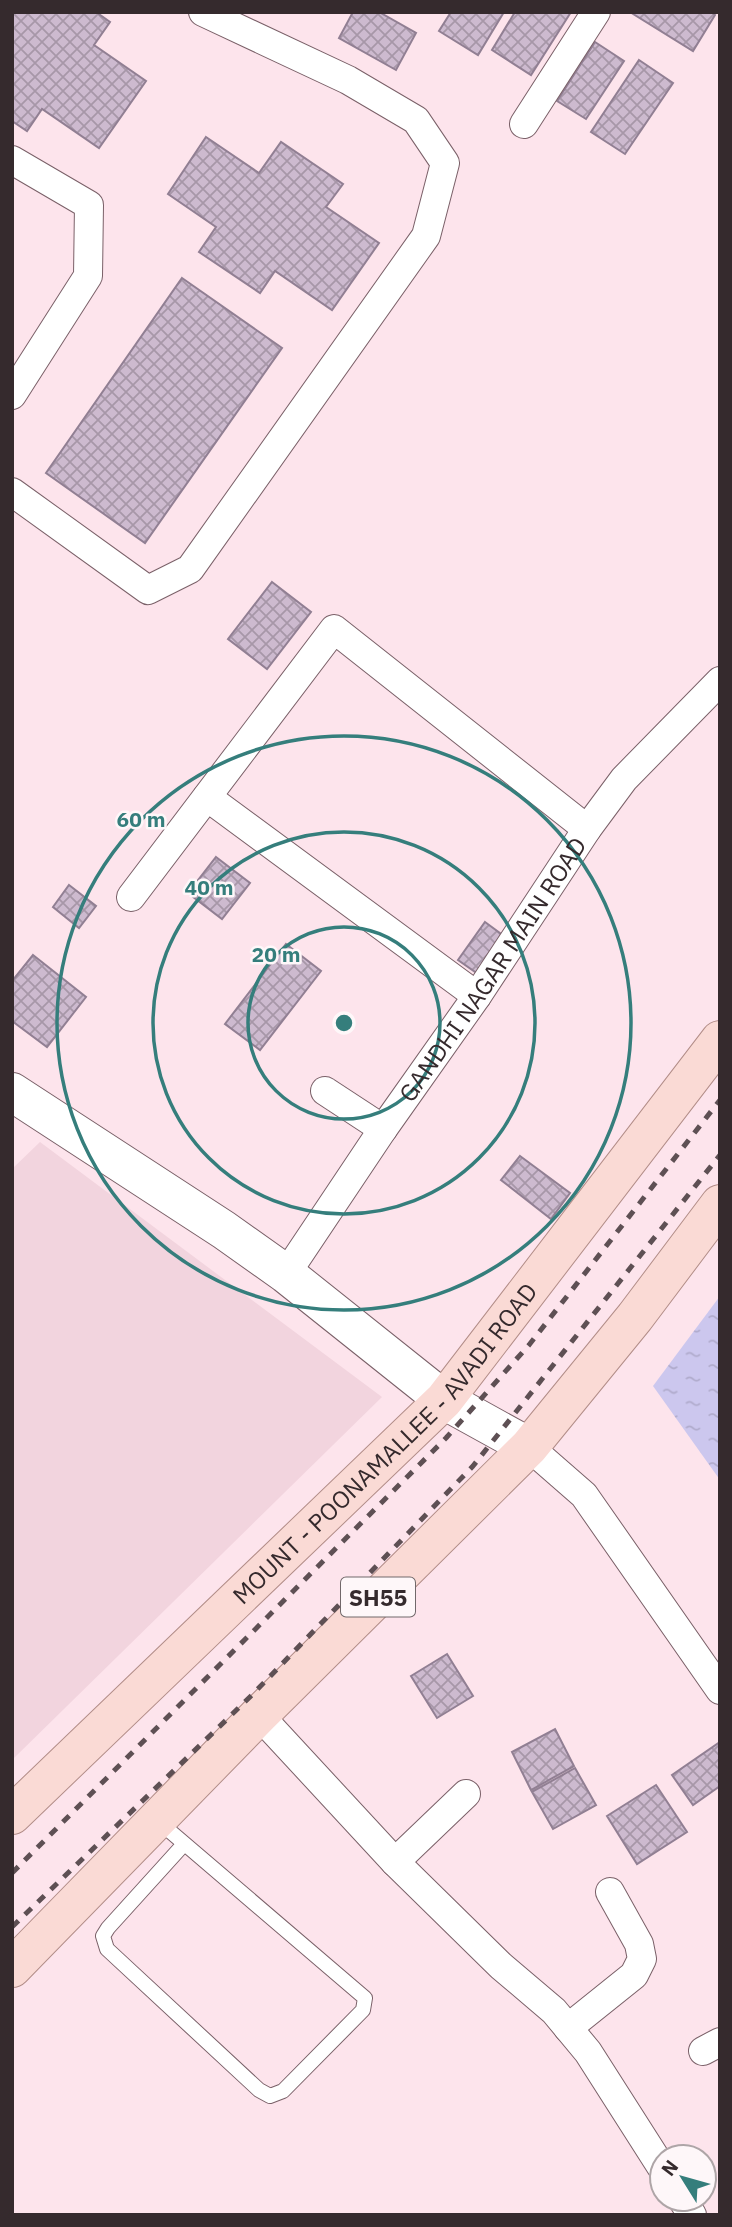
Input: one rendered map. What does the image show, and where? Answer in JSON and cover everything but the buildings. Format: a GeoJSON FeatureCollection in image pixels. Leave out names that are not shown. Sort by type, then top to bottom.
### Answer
{"type":"FeatureCollection","features":[{"type":"Feature","properties":{"kind":"main road","name":"MOUNT - POONAMALLEE - AVADI ROAD"},"geometry":{"type":"LineString","coordinates":[[12,1815],[444,1400],[720,1040]]}},
{"type":"Feature","properties":{"kind":"main road","name":"SH55"},"geometry":{"type":"LineString","coordinates":[[12,1968],[171,1833],[259,1715],[528,1447],[635,1317],[720,1205]]}},
{"type":"Feature","properties":{"kind":"street"},"geometry":{"type":"LineString","coordinates":[[12,492],[149,590],[190,569],[426,236],[445,163],[416,120],[348,80],[203,12]]}},
{"type":"Feature","properties":{"kind":"street"},"geometry":{"type":"LineString","coordinates":[[524,124],[596,12]]}},
{"type":"Feature","properties":{"kind":"street"},"geometry":{"type":"LineString","coordinates":[[12,160],[89,205],[88,276],[12,395]]}},
{"type":"Feature","properties":{"kind":"street"},"geometry":{"type":"LineString","coordinates":[[131,897],[334,629],[587,829]]}},
{"type":"Feature","properties":{"kind":"street","name":"GANDHI NAGAR MAIN ROAD"},"geometry":{"type":"LineString","coordinates":[[286,1274],[383,1129],[477,996],[587,829],[624,779],[720,681]]}},
{"type":"Feature","properties":{"kind":"street"},"geometry":{"type":"LineString","coordinates":[[207,797],[477,996]]}},
{"type":"Feature","properties":{"kind":"street"},"geometry":{"type":"LineString","coordinates":[[326,1091],[383,1129]]}},
{"type":"Feature","properties":{"kind":"street"},"geometry":{"type":"LineString","coordinates":[[12,1092],[224,1230],[286,1274],[444,1400],[528,1447],[584,1495],[720,1690]]}},
{"type":"Feature","properties":{"kind":"street"},"geometry":{"type":"LineString","coordinates":[[259,1715],[395,1862],[501,1966],[554,2011],[588,2052],[648,2146]]}},
{"type":"Feature","properties":{"kind":"street"},"geometry":{"type":"LineString","coordinates":[[395,1862],[466,1794]]}},
{"type":"Feature","properties":{"kind":"street"},"geometry":{"type":"LineString","coordinates":[[568,2028],[634,1975],[642,1959],[639,1944],[610,1892]]}},
{"type":"Feature","properties":{"kind":"lane"},"geometry":{"type":"LineString","coordinates":[[171,1833],[365,1998],[363,2010],[283,2091],[270,2096],[259,2090],[107,1949],[103,1936],[171,1833]]}},
{"type":"Feature","properties":{"kind":"shaded area"},"geometry":{"type":"Polygon","coordinates":[[[40,1142],[382,1397],[12,1760],[12,1169],[40,1142]]]}},
{"type":"Feature","properties":{"kind":"water"},"geometry":{"type":"Polygon","coordinates":[[[720,1296],[720,1480],[653,1386],[720,1296]]]}},
{"type":"Feature","properties":{"kind":"railway"},"geometry":{"type":"LineString","coordinates":[[12,1873],[446,1438],[529,1345],[720,1100]]}},
{"type":"Feature","properties":{"kind":"railway"},"geometry":{"type":"LineString","coordinates":[[12,1927],[252,1695],[473,1466],[720,1155]]}}]}
